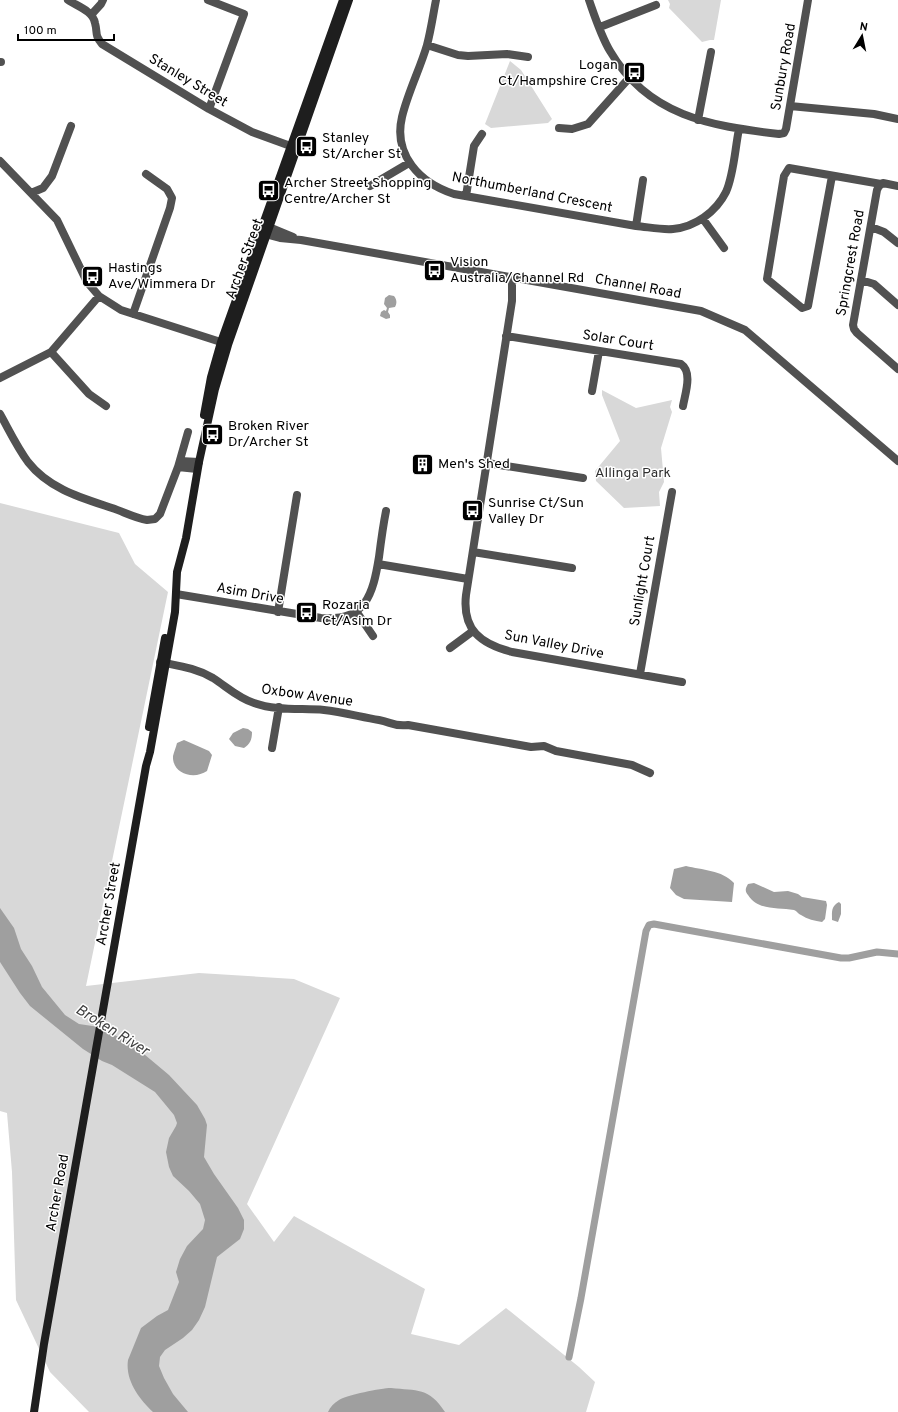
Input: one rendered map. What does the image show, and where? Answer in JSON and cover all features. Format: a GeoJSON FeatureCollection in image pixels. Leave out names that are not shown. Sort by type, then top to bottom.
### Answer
{"type":"FeatureCollection","features":[{"type":"Feature","properties":{"kind":"main road","name":"Archer Street"},"geometry":{"type":"LineString","coordinates":[[331,42],[343,0]]}},
{"type":"Feature","properties":{"kind":"main road","name":"Archer Street"},"geometry":{"type":"LineString","coordinates":[[97,1046],[146,766],[150,752],[164,662],[175,612],[176,595],[182,572],[186,538],[212,388],[225,344],[310,100],[331,42],[349,0]]}},
{"type":"Feature","properties":{"kind":"main road","name":"Archer Road"},"geometry":{"type":"LineString","coordinates":[[34,1412],[44,1344],[97,1046]]}},
{"type":"Feature","properties":{"kind":"main road","name":"Archer Road"},"geometry":{"type":"LineString","coordinates":[[28,1412],[44,1344]]}},
{"type":"Feature","properties":{"kind":"street"},"geometry":{"type":"LineString","coordinates":[[68,0],[91,15],[103,0]]}},
{"type":"Feature","properties":{"kind":"street"},"geometry":{"type":"LineString","coordinates":[[208,0],[244,14],[210,109]]}},
{"type":"Feature","properties":{"kind":"street","name":"Northumberland Crescent"},"geometry":{"type":"LineString","coordinates":[[436,0],[426,45],[402,117],[400,131],[409,163],[422,177],[440,189],[466,196],[636,226],[672,229],[681,228],[703,219],[715,208],[726,191],[739,129]]}},
{"type":"Feature","properties":{"kind":"street"},"geometry":{"type":"LineString","coordinates":[[589,0],[610,50],[630,77],[645,92],[664,106],[698,120],[739,129]]}},
{"type":"Feature","properties":{"kind":"street","name":"Sunbury Road"},"geometry":{"type":"LineString","coordinates":[[739,129],[779,134],[784,133],[786,129],[808,0]]}},
{"type":"Feature","properties":{"kind":"street"},"geometry":{"type":"LineString","coordinates":[[600,27],[656,5]]}},
{"type":"Feature","properties":{"kind":"street","name":"Stanley Street"},"geometry":{"type":"LineString","coordinates":[[91,15],[95,22],[96,37],[102,44],[210,109],[252,132],[294,147]]}},
{"type":"Feature","properties":{"kind":"street"},"geometry":{"type":"LineString","coordinates":[[426,45],[458,55],[468,56],[506,54],[528,57]]}},
{"type":"Feature","properties":{"kind":"street"},"geometry":{"type":"LineString","coordinates":[[698,120],[712,52]]}},
{"type":"Feature","properties":{"kind":"street"},"geometry":{"type":"LineString","coordinates":[[559,128],[572,129],[588,124],[630,77]]}},
{"type":"Feature","properties":{"kind":"street"},"geometry":{"type":"LineString","coordinates":[[790,106],[874,114],[898,118]]}},
{"type":"Feature","properties":{"kind":"street"},"geometry":{"type":"LineString","coordinates":[[31,193],[43,188],[52,176],[71,126]]}},
{"type":"Feature","properties":{"kind":"street"},"geometry":{"type":"LineString","coordinates":[[466,196],[474,146],[482,134]]}},
{"type":"Feature","properties":{"kind":"street"},"geometry":{"type":"LineString","coordinates":[[0,161],[57,220],[87,282],[99,296],[121,310],[225,344]]}},
{"type":"Feature","properties":{"kind":"street"},"geometry":{"type":"LineString","coordinates":[[370,186],[409,163]]}},
{"type":"Feature","properties":{"kind":"street"},"geometry":{"type":"LineString","coordinates":[[832,176],[808,306],[802,308],[767,279],[784,176],[789,168],[898,186]]}},
{"type":"Feature","properties":{"kind":"street"},"geometry":{"type":"LineString","coordinates":[[133,314],[170,208],[172,198],[167,189],[146,174]]}},
{"type":"Feature","properties":{"kind":"street"},"geometry":{"type":"LineString","coordinates":[[636,226],[643,180]]}},
{"type":"Feature","properties":{"kind":"street","name":"Springcrest Road"},"geometry":{"type":"LineString","coordinates":[[881,184],[877,190],[853,324],[854,329],[898,369]]}},
{"type":"Feature","properties":{"kind":"street"},"geometry":{"type":"LineString","coordinates":[[703,219],[724,248]]}},
{"type":"Feature","properties":{"kind":"street"},"geometry":{"type":"LineString","coordinates":[[870,227],[884,232],[898,243]]}},
{"type":"Feature","properties":{"kind":"street","name":"Channel Road"},"geometry":{"type":"LineString","coordinates":[[265,230],[301,240],[701,311],[745,330],[898,461]]}},
{"type":"Feature","properties":{"kind":"street","name":"Sun Valley Drive"},"geometry":{"type":"LineString","coordinates":[[515,278],[517,284],[512,301],[506,336],[465,603],[466,613],[473,631],[482,640],[495,648],[682,682]]}},
{"type":"Feature","properties":{"kind":"street"},"geometry":{"type":"LineString","coordinates":[[861,280],[874,284],[898,305]]}},
{"type":"Feature","properties":{"kind":"street"},"geometry":{"type":"LineString","coordinates":[[0,378],[51,352],[99,296]]}},
{"type":"Feature","properties":{"kind":"street","name":"Solar Court"},"geometry":{"type":"LineString","coordinates":[[506,336],[677,363],[683,366],[687,371],[688,377],[683,406]]}},
{"type":"Feature","properties":{"kind":"street"},"geometry":{"type":"LineString","coordinates":[[592,392],[599,351]]}},
{"type":"Feature","properties":{"kind":"street"},"geometry":{"type":"LineString","coordinates":[[51,352],[89,394],[106,406]]}},
{"type":"Feature","properties":{"kind":"street"},"geometry":{"type":"LineString","coordinates":[[0,414],[28,463],[54,486],[144,520],[155,519],[160,514],[179,464],[188,432]]}},
{"type":"Feature","properties":{"kind":"street"},"geometry":{"type":"LineString","coordinates":[[487,463],[583,478]]}},
{"type":"Feature","properties":{"kind":"street"},"geometry":{"type":"LineString","coordinates":[[179,464],[198,466]]}},
{"type":"Feature","properties":{"kind":"street","name":"Sunlight Court"},"geometry":{"type":"LineString","coordinates":[[640,674],[672,492]]}},
{"type":"Feature","properties":{"kind":"street"},"geometry":{"type":"LineString","coordinates":[[278,612],[297,495]]}},
{"type":"Feature","properties":{"kind":"street","name":"Asim Drive"},"geometry":{"type":"LineString","coordinates":[[176,595],[278,612],[334,619],[343,617],[356,611],[369,597],[375,582],[386,511]]}},
{"type":"Feature","properties":{"kind":"street"},"geometry":{"type":"LineString","coordinates":[[473,552],[572,568]]}},
{"type":"Feature","properties":{"kind":"street"},"geometry":{"type":"LineString","coordinates":[[378,564],[468,579]]}},
{"type":"Feature","properties":{"kind":"street"},"geometry":{"type":"LineString","coordinates":[[356,611],[373,636]]}},
{"type":"Feature","properties":{"kind":"street"},"geometry":{"type":"LineString","coordinates":[[450,648],[473,631]]}},
{"type":"Feature","properties":{"kind":"street","name":"Oxbow Avenue"},"geometry":{"type":"LineString","coordinates":[[164,662],[197,670],[228,690],[255,703],[267,706],[326,710],[387,722],[399,720],[408,725],[531,747],[544,746],[556,751],[632,765],[650,773]]}},
{"type":"Feature","properties":{"kind":"street"},"geometry":{"type":"LineString","coordinates":[[272,748],[279,707]]}},
{"type":"Feature","properties":{"kind":"green space"},"geometry":{"type":"Polygon","coordinates":[[[668,0],[721,0],[714,40],[702,42],[669,8],[670,4],[668,0]]]}},
{"type":"Feature","properties":{"kind":"green space"},"geometry":{"type":"Polygon","coordinates":[[[510,61],[521,70],[552,119],[548,123],[491,128],[485,124],[510,61]]]}},
{"type":"Feature","properties":{"kind":"green space","name":"Allinga Park"},"geometry":{"type":"Polygon","coordinates":[[[602,390],[636,408],[672,400],[670,407],[672,412],[661,448],[664,482],[659,492],[660,506],[624,508],[596,481],[595,471],[620,441],[602,395],[602,390]]]}},
{"type":"Feature","properties":{"kind":"green space"},"geometry":{"type":"Polygon","coordinates":[[[0,503],[119,533],[135,564],[168,592],[86,986],[199,973],[294,979],[340,998],[247,1204],[274,1242],[294,1216],[425,1289],[411,1334],[459,1345],[506,1308],[579,1367],[595,1382],[586,1412],[89,1412],[50,1372],[16,1300],[12,1172],[7,1113],[0,1111],[0,503]]]}},
{"type":"Feature","properties":{"kind":"shaded area"},"geometry":{"type":"Polygon","coordinates":[[[389,295],[394,296],[396,303],[395,307],[389,308],[388,312],[390,318],[386,319],[380,316],[381,312],[384,310],[386,311],[387,308],[384,304],[385,298],[389,295]]]}},
{"type":"Feature","properties":{"kind":"shaded area"},"geometry":{"type":"Polygon","coordinates":[[[243,728],[252,732],[250,742],[244,748],[235,746],[229,739],[233,733],[243,728]]]}},
{"type":"Feature","properties":{"kind":"shaded area"},"geometry":{"type":"Polygon","coordinates":[[[184,740],[209,751],[212,755],[207,771],[202,774],[190,775],[185,774],[176,767],[173,754],[177,743],[184,740]]]}},
{"type":"Feature","properties":{"kind":"shaded area"},"geometry":{"type":"Polygon","coordinates":[[[686,866],[724,875],[734,883],[732,902],[684,899],[676,895],[670,888],[674,869],[686,866]]]}},
{"type":"Feature","properties":{"kind":"shaded area"},"geometry":{"type":"Polygon","coordinates":[[[754,883],[774,892],[788,891],[802,897],[826,901],[827,905],[825,919],[822,922],[817,921],[806,918],[794,910],[757,904],[752,900],[746,891],[748,884],[754,883]]]}},
{"type":"Feature","properties":{"kind":"shaded area"},"geometry":{"type":"Polygon","coordinates":[[[839,902],[841,904],[841,914],[838,922],[832,920],[832,910],[833,907],[839,902]]]}},
{"type":"Feature","properties":{"kind":"shaded area"},"geometry":{"type":"Polygon","coordinates":[[[0,908],[14,928],[21,949],[32,966],[42,987],[65,1015],[79,1024],[99,1027],[132,1044],[169,1075],[197,1105],[207,1125],[204,1157],[238,1208],[244,1220],[244,1229],[240,1239],[217,1257],[205,1307],[199,1320],[192,1330],[165,1350],[160,1357],[159,1366],[164,1378],[173,1394],[188,1412],[153,1412],[134,1389],[128,1367],[128,1360],[141,1328],[168,1310],[179,1282],[176,1272],[180,1259],[187,1246],[203,1229],[205,1220],[200,1204],[173,1176],[169,1167],[166,1152],[169,1138],[177,1123],[174,1115],[155,1092],[83,1049],[30,1006],[0,962],[0,908]]]}},
{"type":"Feature","properties":{"kind":"shaded area"},"geometry":{"type":"Polygon","coordinates":[[[391,1388],[415,1390],[428,1394],[445,1412],[328,1412],[334,1404],[343,1398],[364,1392],[391,1388]]]}},
{"type":"Feature","properties":{"kind":"waterway"},"geometry":{"type":"LineString","coordinates":[[569,1357],[581,1298],[646,931],[649,925],[654,924],[841,958],[849,958],[877,952],[898,954]]}},
{"type":"Feature","properties":{"kind":"place","name":"Logan Ct/Hampshire Cres"},"geometry":{"type":"Point","coordinates":[634,73]}},
{"type":"Feature","properties":{"kind":"place","name":"Stanley St/Archer St"},"geometry":{"type":"Point","coordinates":[306,146]}},
{"type":"Feature","properties":{"kind":"place","name":"Archer Street Shopping Centre/Archer St"},"geometry":{"type":"Point","coordinates":[268,191]}},
{"type":"Feature","properties":{"kind":"place","name":"Vision Australia/Channel Rd"},"geometry":{"type":"Point","coordinates":[434,270]}},
{"type":"Feature","properties":{"kind":"place","name":"Hastings Ave/Wimmera Dr"},"geometry":{"type":"Point","coordinates":[92,276]}},
{"type":"Feature","properties":{"kind":"place","name":"Broken River Dr/Archer St"},"geometry":{"type":"Point","coordinates":[212,434]}},
{"type":"Feature","properties":{"kind":"place","name":"Men's Shed"},"geometry":{"type":"Point","coordinates":[423,464]}},
{"type":"Feature","properties":{"kind":"place","name":"Sunrise Ct/Sun Valley Dr"},"geometry":{"type":"Point","coordinates":[473,511]}},
{"type":"Feature","properties":{"kind":"place","name":"Rozaria Ct/Asim Dr"},"geometry":{"type":"Point","coordinates":[307,613]}},
{"type":"Feature","properties":{"kind":"water label","name":"Broken River"},"geometry":{"type":"Point","coordinates":[112,1031]}}]}
